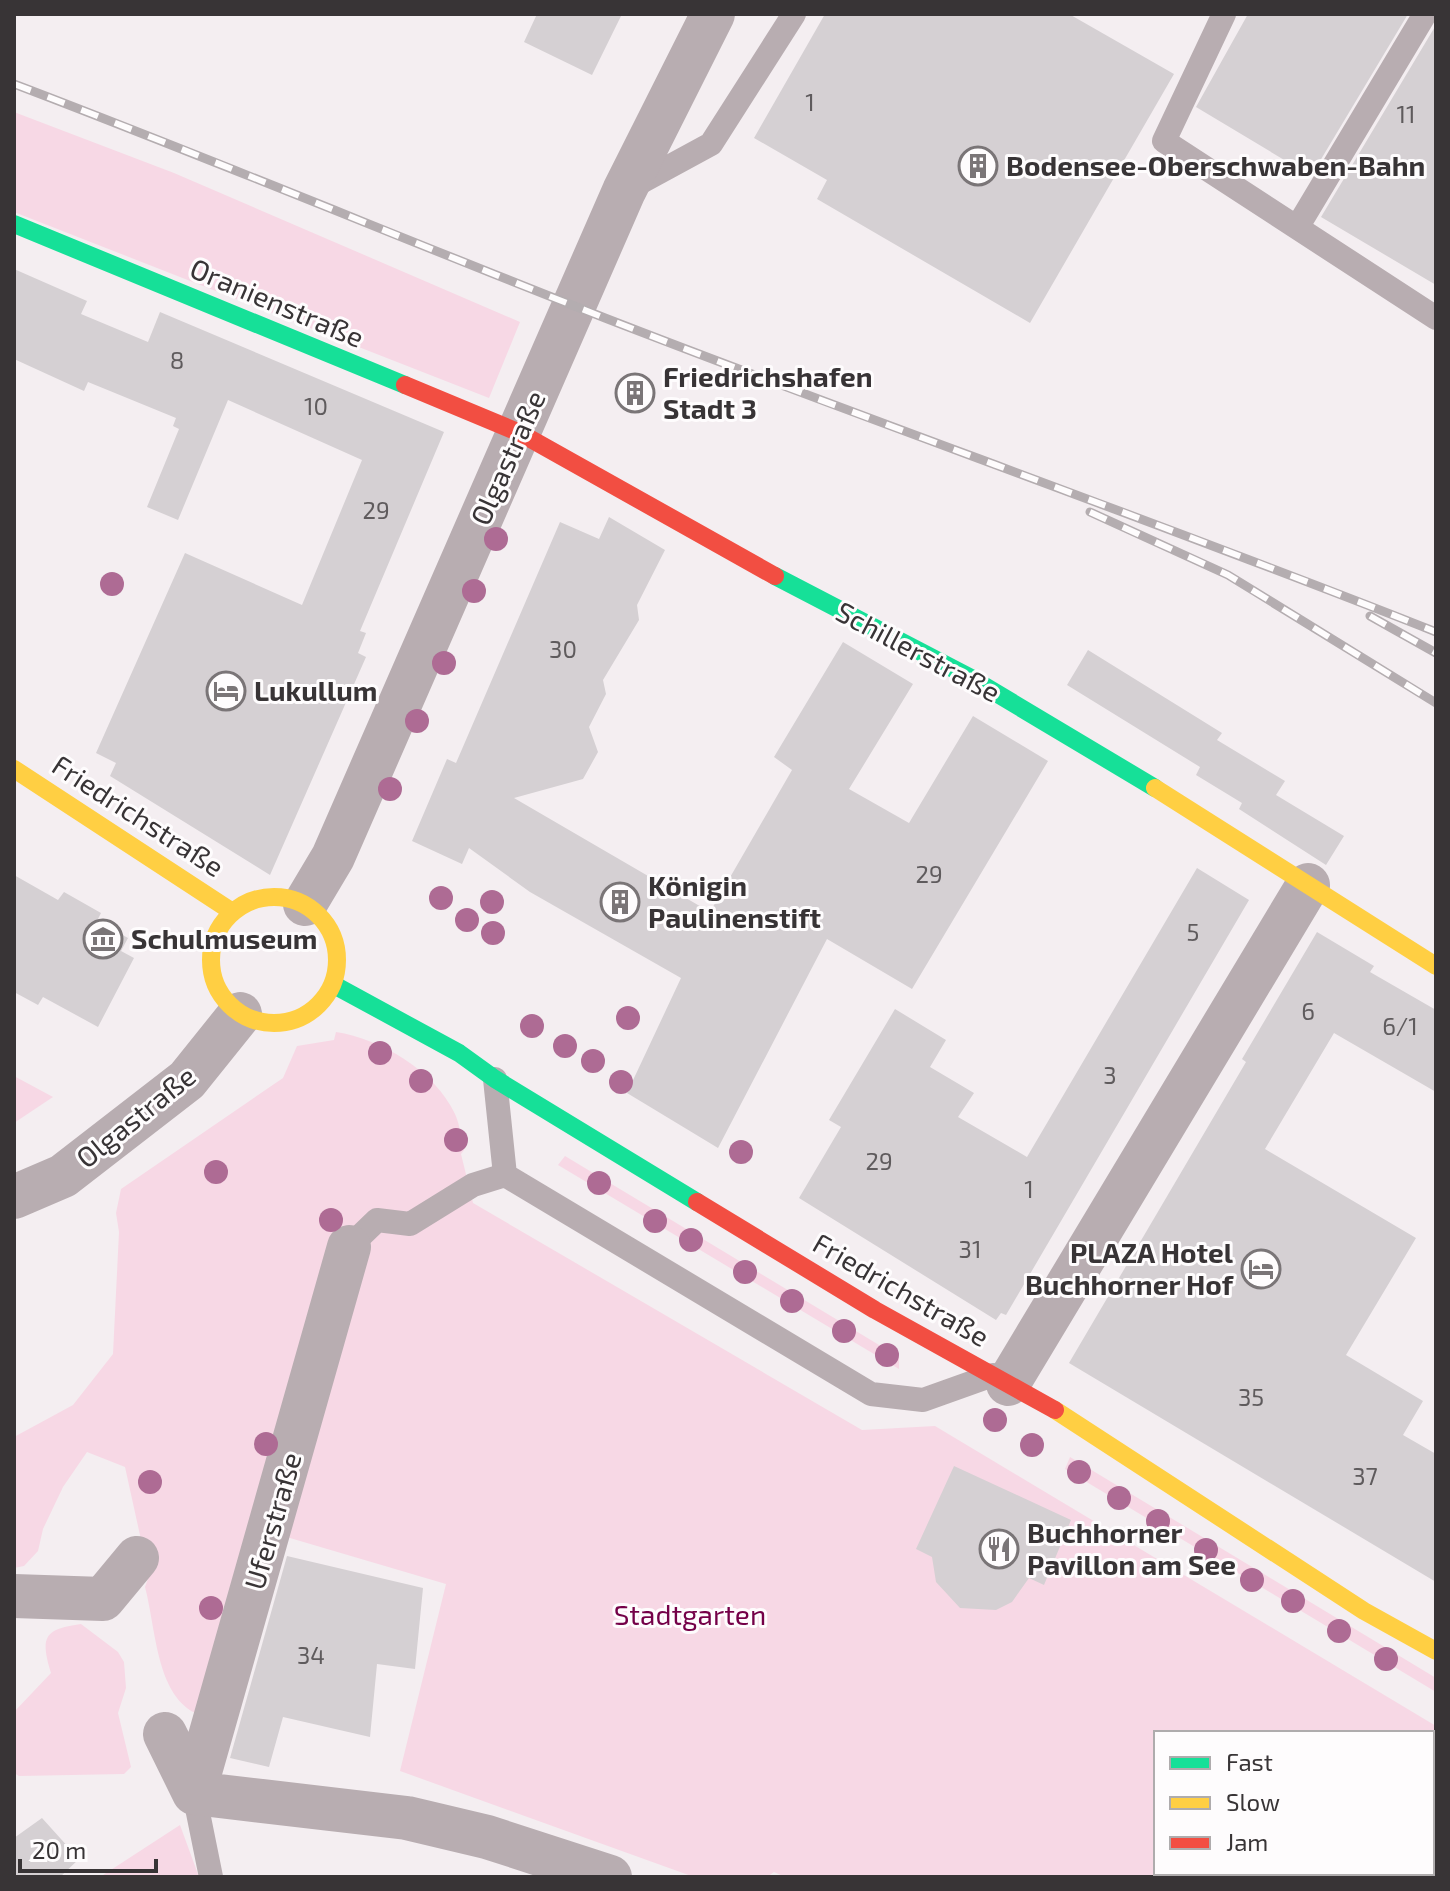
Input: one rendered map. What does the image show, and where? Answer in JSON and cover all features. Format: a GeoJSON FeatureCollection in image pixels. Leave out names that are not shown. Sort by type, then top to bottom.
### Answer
{"type":"FeatureCollection","features":[{"type":"Feature","properties":{"kind":"main road","name":"Oranienstraße"},"geometry":{"type":"LineString","coordinates":[[14,224],[520,433]]}},
{"type":"Feature","properties":{"kind":"main road","name":"Schillerstraße"},"geometry":{"type":"LineString","coordinates":[[520,433],[722,549],[971,678],[1209,820],[1436,966]]}},
{"type":"Feature","properties":{"kind":"main road","name":"Friedrichstraße"},"geometry":{"type":"LineString","coordinates":[[14,769],[231,911]]}},
{"type":"Feature","properties":{"kind":"main road","name":"Friedrichstraße"},"geometry":{"type":"LineString","coordinates":[[240,1014],[224,1000],[214,980],[210,959],[215,938],[231,911],[263,898],[285,897],[305,904]]}},
{"type":"Feature","properties":{"kind":"main road"},"geometry":{"type":"LineString","coordinates":[[240,1014],[261,1023],[283,1023],[304,1017],[322,1003],[334,985],[339,962],[335,939],[323,919],[305,904]]}},
{"type":"Feature","properties":{"kind":"main road","name":"Friedrichstraße"},"geometry":{"type":"LineString","coordinates":[[334,985],[459,1053],[495,1079],[875,1310],[1071,1419],[1364,1611],[1436,1651]]}},
{"type":"Feature","properties":{"kind":"street","name":"Olgastraße"},"geometry":{"type":"LineString","coordinates":[[305,904],[333,857],[624,191],[713,14]]}},
{"type":"Feature","properties":{"kind":"street"},"geometry":{"type":"LineString","coordinates":[[1001,1380],[1308,885]]}},
{"type":"Feature","properties":{"kind":"street","name":"Olgastraße"},"geometry":{"type":"LineString","coordinates":[[14,1197],[63,1176],[187,1080],[240,1014]]}},
{"type":"Feature","properties":{"kind":"street"},"geometry":{"type":"LineString","coordinates":[[14,1166],[63,1176]]}},
{"type":"Feature","properties":{"kind":"street","name":"Uferstraße"},"geometry":{"type":"LineString","coordinates":[[194,1793],[349,1247]]}},
{"type":"Feature","properties":{"kind":"street"},"geometry":{"type":"LineString","coordinates":[[14,1596],[103,1599],[137,1558]]}},
{"type":"Feature","properties":{"kind":"street"},"geometry":{"type":"LineString","coordinates":[[165,1734],[194,1793],[407,1818],[487,1837],[610,1877]]}},
{"type":"Feature","properties":{"kind":"lane"},"geometry":{"type":"LineString","coordinates":[[624,191],[711,144],[794,14]]}},
{"type":"Feature","properties":{"kind":"lane"},"geometry":{"type":"LineString","coordinates":[[1224,14],[1164,141],[1436,318]]}},
{"type":"Feature","properties":{"kind":"lane"},"geometry":{"type":"LineString","coordinates":[[1298,226],[1425,14]]}},
{"type":"Feature","properties":{"kind":"lane"},"geometry":{"type":"LineString","coordinates":[[495,1079],[505,1175]]}},
{"type":"Feature","properties":{"kind":"lane"},"geometry":{"type":"LineString","coordinates":[[349,1247],[377,1220],[410,1224],[473,1185],[505,1175],[871,1394],[923,1400],[1001,1380]]}},
{"type":"Feature","properties":{"kind":"lane"},"geometry":{"type":"LineString","coordinates":[[194,1793],[211,1877]]}},
{"type":"Feature","properties":{"kind":"green space"},"geometry":{"type":"Polygon","coordinates":[[[14,112],[174,173],[520,322],[489,398],[14,212],[14,112]]]}},
{"type":"Feature","properties":{"kind":"green space","name":"Stadtgarten"},"geometry":{"type":"Polygon","coordinates":[[[336,1032],[371,1042],[420,1071],[446,1098],[457,1118],[464,1150],[461,1154],[473,1203],[862,1430],[935,1426],[1436,1726],[1436,1877],[785,1877],[774,1872],[767,1877],[694,1877],[400,1771],[446,1584],[256,1528],[195,1713],[182,1704],[172,1691],[160,1658],[145,1587],[149,1576],[125,1467],[87,1452],[63,1487],[43,1529],[38,1551],[24,1566],[14,1568],[14,1437],[73,1405],[113,1354],[119,1232],[116,1213],[121,1189],[283,1078],[297,1046],[334,1040],[336,1032]]]}},
{"type":"Feature","properties":{"kind":"green space"},"geometry":{"type":"Polygon","coordinates":[[[14,1076],[53,1097],[14,1123],[14,1076]]]}},
{"type":"Feature","properties":{"kind":"green space"},"geometry":{"type":"Polygon","coordinates":[[[565,1156],[899,1357],[899,1369],[558,1165],[565,1156]]]}},
{"type":"Feature","properties":{"kind":"green space"},"geometry":{"type":"Polygon","coordinates":[[[1070,1457],[1436,1678],[1436,1692],[1065,1469],[1070,1457]]]}},
{"type":"Feature","properties":{"kind":"green space"},"geometry":{"type":"Polygon","coordinates":[[[81,1624],[118,1652],[124,1662],[126,1688],[118,1713],[131,1767],[124,1774],[19,1776],[14,1773],[14,1712],[51,1673],[46,1651],[48,1637],[59,1629],[81,1624]]]}},
{"type":"Feature","properties":{"kind":"green space"},"geometry":{"type":"Polygon","coordinates":[[[180,1825],[199,1877],[100,1877],[180,1825]]]}},
{"type":"Feature","properties":{"kind":"building"},"geometry":{"type":"Polygon","coordinates":[[[537,14],[622,14],[592,75],[524,42],[537,14]]]}},
{"type":"Feature","properties":{"kind":"building","name":"Bodensee-Oberschwaben-Bahn"},"geometry":{"type":"Polygon","coordinates":[[[825,14],[1069,14],[1174,74],[1030,323],[817,199],[827,180],[754,138],[825,14]]]}},
{"type":"Feature","properties":{"kind":"building"},"geometry":{"type":"Polygon","coordinates":[[[1248,14],[1408,14],[1311,176],[1196,107],[1248,14]]]}},
{"type":"Feature","properties":{"kind":"building"},"geometry":{"type":"Polygon","coordinates":[[[1436,25],[1436,285],[1321,217],[1436,25]]]}},
{"type":"Feature","properties":{"kind":"building"},"geometry":{"type":"Polygon","coordinates":[[[14,269],[87,301],[81,314],[148,342],[160,312],[444,432],[360,631],[366,633],[358,653],[366,657],[270,875],[110,776],[116,763],[96,753],[185,553],[302,605],[362,460],[228,400],[178,520],[147,507],[179,429],[173,426],[176,418],[88,382],[84,391],[14,359],[14,269]]]}},
{"type":"Feature","properties":{"kind":"building"},"geometry":{"type":"Polygon","coordinates":[[[609,517],[665,550],[637,605],[639,620],[603,680],[606,694],[589,727],[598,752],[583,779],[514,798],[710,912],[792,770],[774,757],[843,642],[913,684],[849,789],[909,823],[973,716],[1048,761],[912,989],[827,939],[718,1148],[627,1093],[681,978],[530,892],[469,848],[462,864],[412,841],[447,759],[456,763],[560,522],[599,539],[609,517]]]}},
{"type":"Feature","properties":{"kind":"building"},"geometry":{"type":"Polygon","coordinates":[[[1088,650],[1222,733],[1217,740],[1285,781],[1276,795],[1344,836],[1326,865],[1239,809],[1242,803],[1196,775],[1200,767],[1067,685],[1088,650]]]}},
{"type":"Feature","properties":{"kind":"building"},"geometry":{"type":"Polygon","coordinates":[[[1197,868],[1249,900],[1006,1315],[1001,1313],[996,1320],[799,1198],[841,1127],[829,1120],[895,1009],[946,1040],[930,1067],[974,1093],[958,1117],[1027,1157],[1197,868]]]}},
{"type":"Feature","properties":{"kind":"building"},"geometry":{"type":"Polygon","coordinates":[[[14,875],[58,900],[64,892],[101,913],[97,921],[128,938],[121,951],[134,958],[98,1027],[43,997],[38,1005],[14,992],[14,875]]]}},
{"type":"Feature","properties":{"kind":"building"},"geometry":{"type":"Polygon","coordinates":[[[1317,932],[1374,966],[1370,972],[1436,1010],[1436,1092],[1334,1033],[1265,1149],[1416,1238],[1346,1355],[1423,1401],[1403,1435],[1436,1454],[1436,1582],[1069,1363],[1246,1062],[1242,1059],[1317,932]]]}},
{"type":"Feature","properties":{"kind":"building","name":"Buchhorner Pavillon am See"},"geometry":{"type":"Polygon","coordinates":[[[954,1466],[1071,1520],[1044,1585],[1029,1578],[1012,1602],[996,1610],[960,1608],[936,1582],[932,1557],[916,1549],[954,1466]]]}},
{"type":"Feature","properties":{"kind":"building"},"geometry":{"type":"Polygon","coordinates":[[[287,1556],[423,1588],[415,1669],[377,1664],[370,1737],[283,1717],[269,1767],[230,1758],[287,1556]]]}},
{"type":"Feature","properties":{"kind":"building"},"geometry":{"type":"Polygon","coordinates":[[[42,1818],[79,1859],[60,1877],[14,1877],[14,1838],[42,1818]]]}},
{"type":"Feature","properties":{"kind":"railway"},"geometry":{"type":"LineString","coordinates":[[14,84],[605,318],[1436,632]]}},
{"type":"Feature","properties":{"kind":"railway"},"geometry":{"type":"LineString","coordinates":[[1090,512],[1228,575],[1436,703]]}},
{"type":"Feature","properties":{"kind":"railway"},"geometry":{"type":"LineString","coordinates":[[1370,616],[1436,653]]}},
{"type":"Feature","properties":{"kind":"traffic: fast"},"geometry":{"type":"LineString","coordinates":[[14,224],[405,385]]}},
{"type":"Feature","properties":{"kind":"traffic: fast"},"geometry":{"type":"LineString","coordinates":[[775,576],[971,678],[1155,788]]}},
{"type":"Feature","properties":{"kind":"traffic: fast"},"geometry":{"type":"LineString","coordinates":[[334,985],[459,1053],[495,1079],[697,1202]]}},
{"type":"Feature","properties":{"kind":"traffic: slow"},"geometry":{"type":"LineString","coordinates":[[14,769],[231,911]]}},
{"type":"Feature","properties":{"kind":"traffic: slow"},"geometry":{"type":"LineString","coordinates":[[1155,788],[1436,966]]}},
{"type":"Feature","properties":{"kind":"traffic: slow"},"geometry":{"type":"LineString","coordinates":[[274,897],[298,901],[319,915],[333,936],[337,960],[333,984],[319,1005],[298,1019],[274,1023],[250,1019],[229,1005],[215,984],[211,960],[215,936],[229,915],[250,901],[274,897]]}},
{"type":"Feature","properties":{"kind":"traffic: slow"},"geometry":{"type":"LineString","coordinates":[[1055,1410],[1364,1611],[1436,1651]]}},
{"type":"Feature","properties":{"kind":"traffic: jam"},"geometry":{"type":"LineString","coordinates":[[405,385],[520,433],[775,576]]}},
{"type":"Feature","properties":{"kind":"traffic: jam"},"geometry":{"type":"LineString","coordinates":[[697,1202],[875,1310],[1055,1410]]}},
{"type":"Feature","properties":{"kind":"place","name":"Bodensee-Oberschwaben-Bahn"},"geometry":{"type":"Point","coordinates":[978,166]}},
{"type":"Feature","properties":{"kind":"place","name":"Friedrichshafen Stadt 3"},"geometry":{"type":"Point","coordinates":[635,393]}},
{"type":"Feature","properties":{"kind":"place","name":"Lukullum"},"geometry":{"type":"Point","coordinates":[226,691]}},
{"type":"Feature","properties":{"kind":"place","name":"Königin Paulinenstift"},"geometry":{"type":"Point","coordinates":[620,902]}},
{"type":"Feature","properties":{"kind":"place","name":"Schulmuseum"},"geometry":{"type":"Point","coordinates":[103,939]}},
{"type":"Feature","properties":{"kind":"place","name":"PLAZA Hotel Buchhorner Hof"},"geometry":{"type":"Point","coordinates":[1261,1269]}},
{"type":"Feature","properties":{"kind":"place","name":"Buchhorner Pavillon am See"},"geometry":{"type":"Point","coordinates":[999,1549]}}]}
